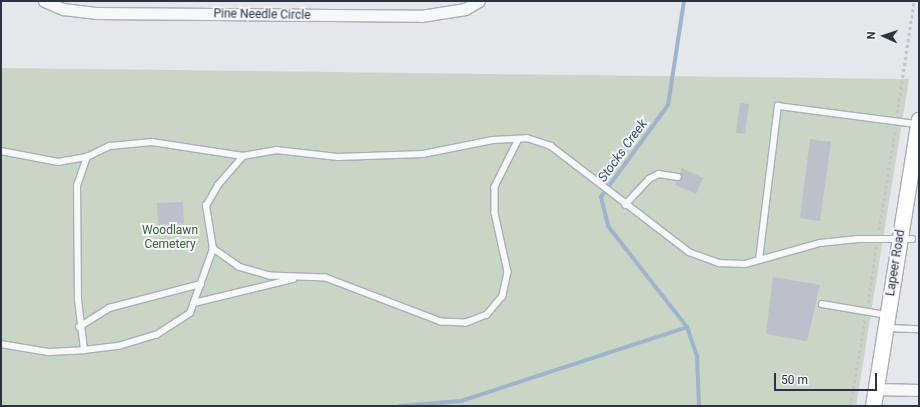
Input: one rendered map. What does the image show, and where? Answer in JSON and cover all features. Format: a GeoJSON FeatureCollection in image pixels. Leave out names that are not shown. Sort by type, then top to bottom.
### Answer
{"type":"FeatureCollection","features":[{"type":"Feature","properties":{"kind":"main road","name":"Lapeer Road"},"geometry":{"type":"LineString","coordinates":[[873,406],[887,321],[906,239],[919,123]]}},
{"type":"Feature","properties":{"kind":"street","name":"Pine Needle Circle"},"geometry":{"type":"LineString","coordinates":[[44,1],[63,9],[95,13],[421,16],[465,9],[479,1]]}},
{"type":"Feature","properties":{"kind":"street"},"geometry":{"type":"LineString","coordinates":[[876,389],[919,390]]}},
{"type":"Feature","properties":{"kind":"lane"},"geometry":{"type":"LineString","coordinates":[[759,260],[778,106],[919,123]]}},
{"type":"Feature","properties":{"kind":"lane"},"geometry":{"type":"LineString","coordinates":[[1,151],[58,162],[87,157],[110,146],[152,142],[242,156],[276,150],[338,157],[423,154],[519,139],[551,146],[625,206],[689,252],[719,263],[745,264],[820,243],[878,239],[906,239]]}},
{"type":"Feature","properties":{"kind":"lane"},"geometry":{"type":"LineString","coordinates":[[214,249],[240,267],[270,276],[326,278],[441,322],[466,323],[487,315],[503,296],[508,272],[495,213],[495,187],[519,139]]}},
{"type":"Feature","properties":{"kind":"lane"},"geometry":{"type":"LineString","coordinates":[[1,344],[49,352],[119,346],[156,335],[190,313],[214,249],[206,206],[218,185],[242,156]]}},
{"type":"Feature","properties":{"kind":"lane"},"geometry":{"type":"LineString","coordinates":[[84,350],[79,327],[77,186],[87,157]]}},
{"type":"Feature","properties":{"kind":"lane"},"geometry":{"type":"LineString","coordinates":[[625,206],[650,179],[659,174],[678,177]]}},
{"type":"Feature","properties":{"kind":"lane"},"geometry":{"type":"LineString","coordinates":[[194,303],[297,278]]}},
{"type":"Feature","properties":{"kind":"lane"},"geometry":{"type":"LineString","coordinates":[[79,327],[109,308],[201,284]]}},
{"type":"Feature","properties":{"kind":"lane"},"geometry":{"type":"LineString","coordinates":[[822,304],[867,312],[887,321],[919,329]]}},
{"type":"Feature","properties":{"kind":"path"},"geometry":{"type":"LineString","coordinates":[[850,406],[867,312],[914,1]]}},
{"type":"Feature","properties":{"kind":"green space","name":"Woodlawn Cemetery"},"geometry":{"type":"Polygon","coordinates":[[[1,68],[909,79],[856,406],[1,406],[1,68]]]}},
{"type":"Feature","properties":{"kind":"building"},"geometry":{"type":"Polygon","coordinates":[[[740,103],[749,104],[745,134],[736,133],[740,103]]]}},
{"type":"Feature","properties":{"kind":"building"},"geometry":{"type":"Polygon","coordinates":[[[810,139],[831,142],[820,221],[800,218],[810,139]]]}},
{"type":"Feature","properties":{"kind":"building"},"geometry":{"type":"Polygon","coordinates":[[[682,168],[703,178],[696,194],[675,185],[682,168]]]}},
{"type":"Feature","properties":{"kind":"building"},"geometry":{"type":"Polygon","coordinates":[[[183,202],[184,223],[158,225],[157,203],[183,202]]]}},
{"type":"Feature","properties":{"kind":"building"},"geometry":{"type":"Polygon","coordinates":[[[773,277],[820,285],[807,341],[766,334],[773,277]]]}},
{"type":"Feature","properties":{"kind":"waterway","name":"Stocks Creek"},"geometry":{"type":"LineString","coordinates":[[684,1],[668,105],[601,197],[608,226],[687,327],[697,356],[699,406]]}},
{"type":"Feature","properties":{"kind":"waterway"},"geometry":{"type":"LineString","coordinates":[[400,406],[461,401],[687,327]]}}]}
